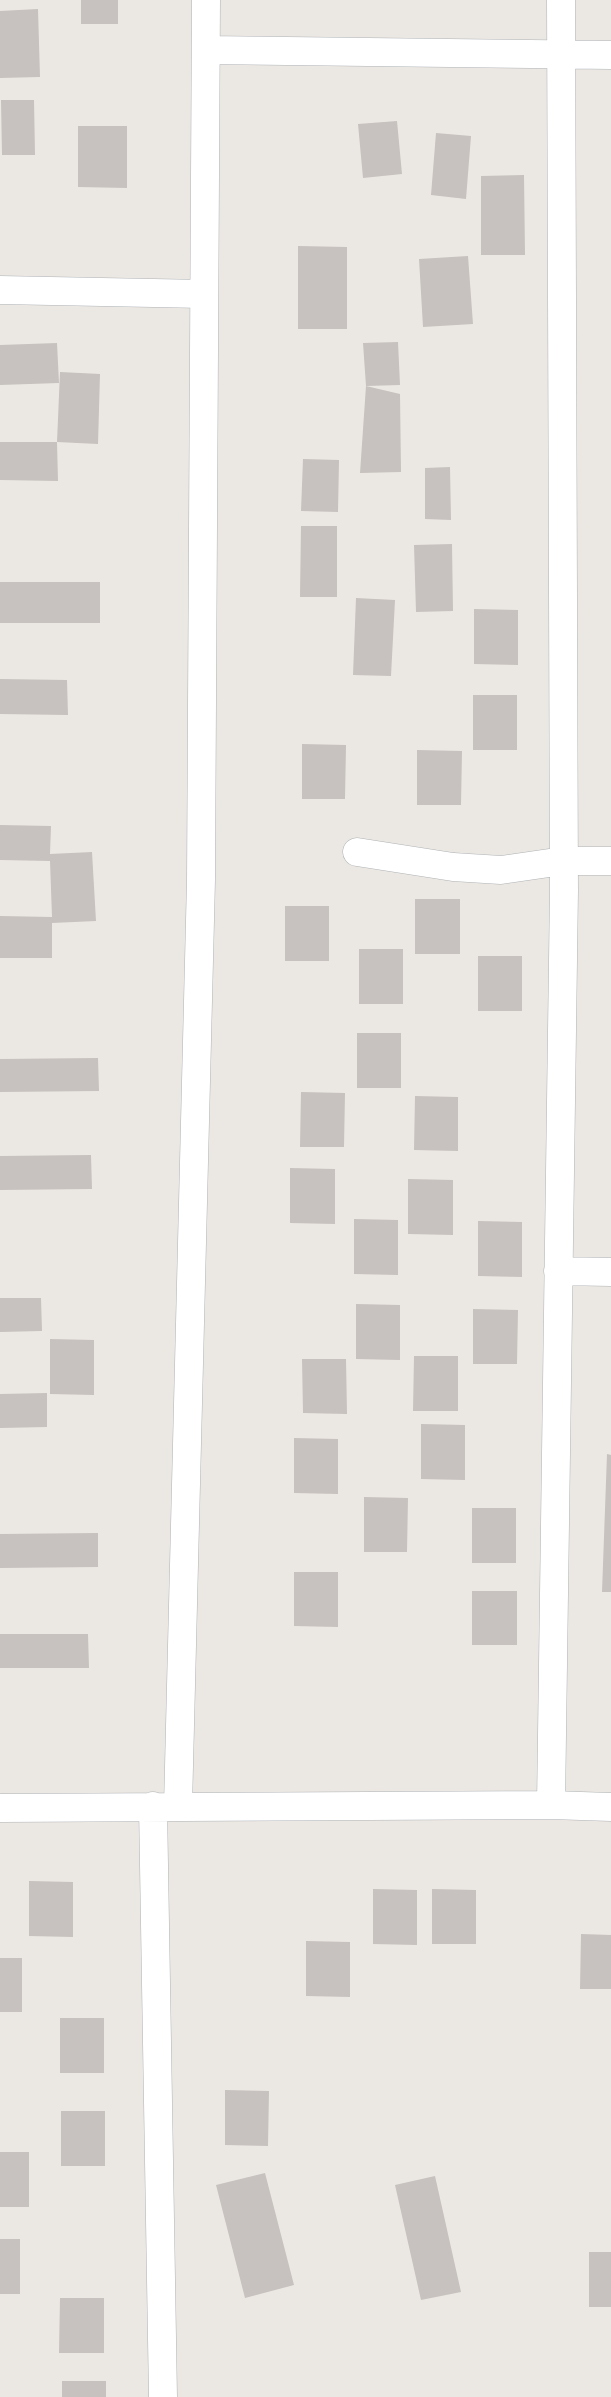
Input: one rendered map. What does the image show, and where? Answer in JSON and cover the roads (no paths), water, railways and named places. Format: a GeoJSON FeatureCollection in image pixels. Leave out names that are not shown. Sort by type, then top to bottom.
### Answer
{"type":"FeatureCollection","features":[{"type":"Feature","properties":{"kind":"street"},"geometry":{"type":"LineString","coordinates":[[164,2397],[165,1806],[202,880],[206,0]]}},
{"type":"Feature","properties":{"kind":"street"},"geometry":{"type":"LineString","coordinates":[[550,1805],[563,861],[561,0]]}},
{"type":"Feature","properties":{"kind":"street"},"geometry":{"type":"LineString","coordinates":[[206,50],[611,55]]}},
{"type":"Feature","properties":{"kind":"street"},"geometry":{"type":"LineString","coordinates":[[0,290],[204,294]]}},
{"type":"Feature","properties":{"kind":"street"},"geometry":{"type":"LineString","coordinates":[[357,852],[453,867],[501,870],[563,861],[611,861]]}},
{"type":"Feature","properties":{"kind":"street"},"geometry":{"type":"LineString","coordinates":[[558,1271],[611,1272]]}},
{"type":"Feature","properties":{"kind":"street"},"geometry":{"type":"LineString","coordinates":[[0,1808],[550,1805],[611,1807]]}}]}
